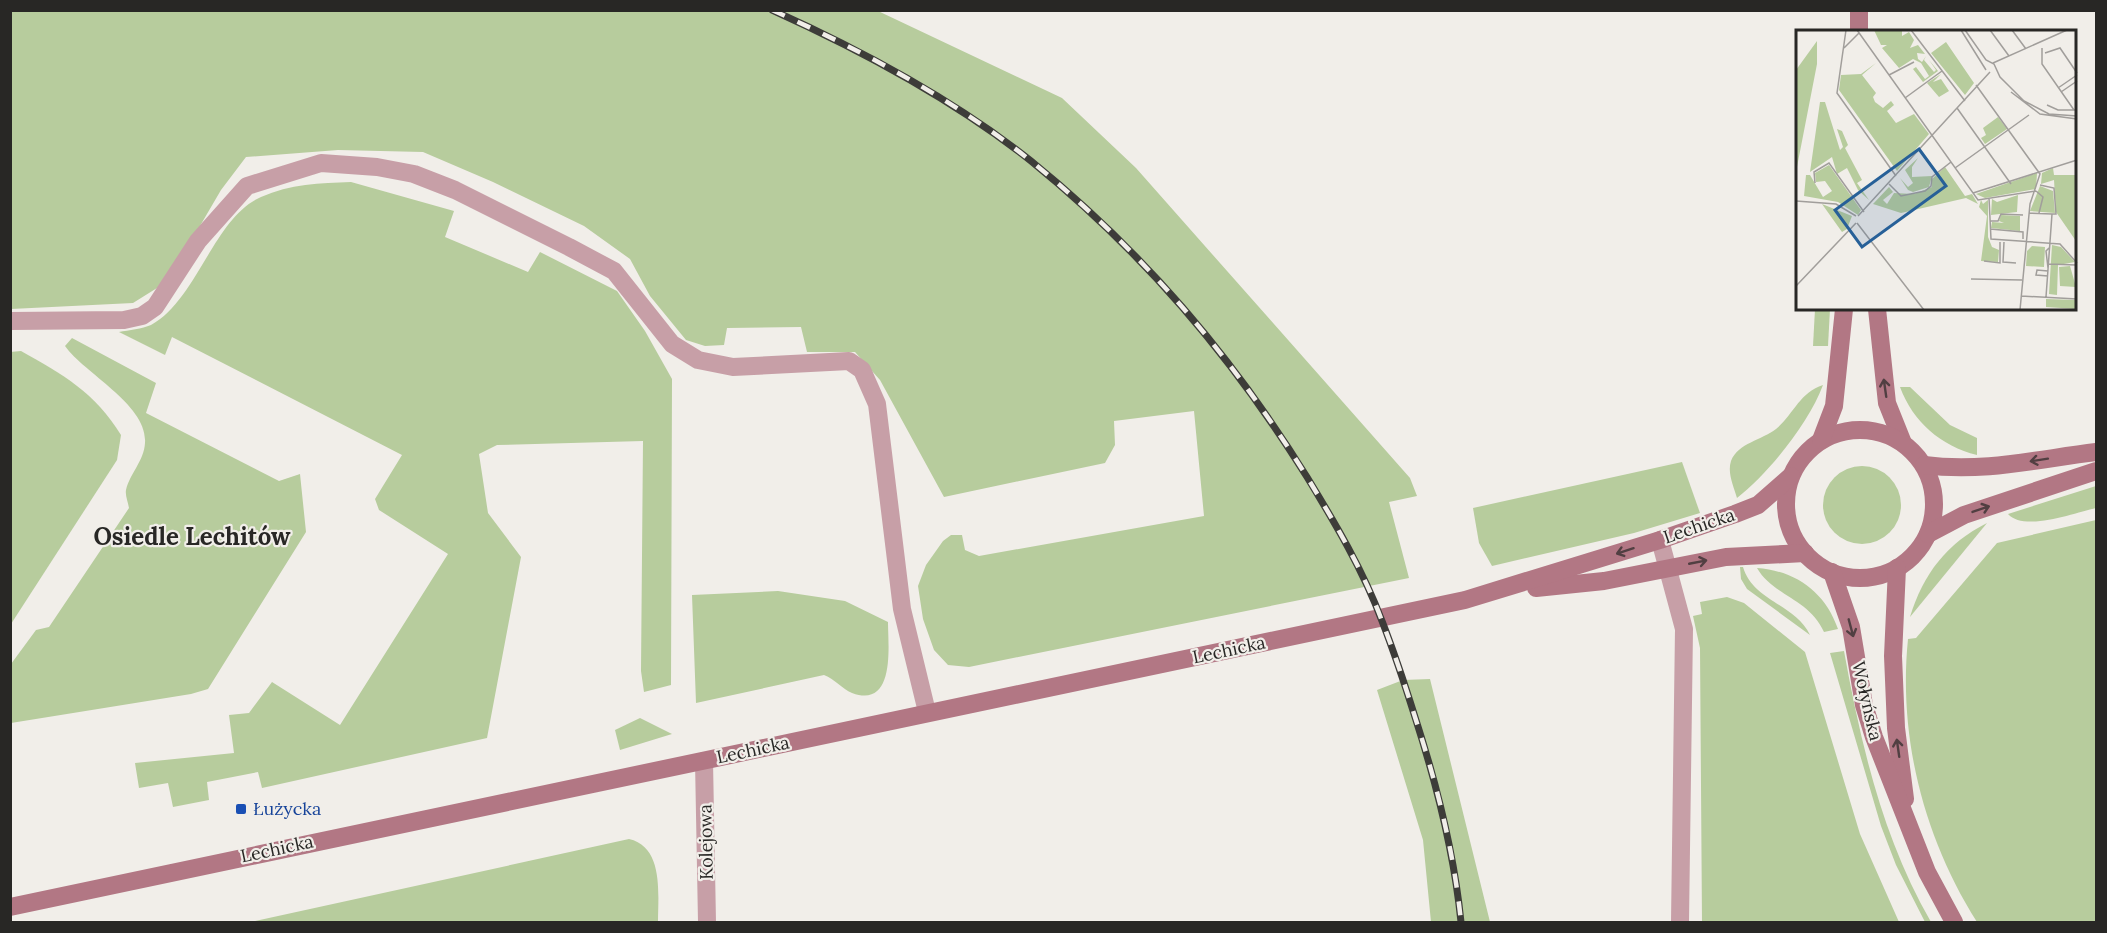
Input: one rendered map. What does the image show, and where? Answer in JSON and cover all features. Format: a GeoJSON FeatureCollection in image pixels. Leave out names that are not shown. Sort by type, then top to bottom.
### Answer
{"type":"FeatureCollection","features":[{"type":"Feature","properties":{"kind":"street"},"geometry":{"type":"LineString","coordinates":[[1859,10],[1859,30]]}},
{"type":"Feature","properties":{"kind":"street"},"geometry":{"type":"LineString","coordinates":[[10,321],[124,320],[141,316],[155,307],[217,216],[247,186],[283,173],[321,163],[377,167],[414,174],[455,190],[614,272],[672,344],[698,360],[733,367],[849,361],[862,370],[878,404],[900,599],[910,652],[927,712]]}},
{"type":"Feature","properties":{"kind":"street"},"geometry":{"type":"LineString","coordinates":[[1821,440],[1834,406],[1844,310]]}},
{"type":"Feature","properties":{"kind":"street"},"geometry":{"type":"LineString","coordinates":[[1877,310],[1887,403],[1904,443],[1924,465],[1933,487],[1934,511],[1928,534],[1916,554],[1897,568],[1876,576],[1854,578],[1832,572],[1805,553],[1793,536],[1787,516],[1786,495],[1791,476],[1803,455],[1821,440],[1848,430],[1877,431],[1904,443]]}},
{"type":"Feature","properties":{"kind":"street"},"geometry":{"type":"LineString","coordinates":[[1924,465],[1956,470],[1990,468],[2097,452]]}},
{"type":"Feature","properties":{"kind":"street"},"geometry":{"type":"LineString","coordinates":[[1928,534],[1964,515],[2097,471]]}},
{"type":"Feature","properties":{"kind":"street","name":"Lechicka"},"geometry":{"type":"LineString","coordinates":[[10,907],[1496,592],[1660,540],[1758,505],[1791,476]]}},
{"type":"Feature","properties":{"kind":"street"},"geometry":{"type":"LineString","coordinates":[[1660,540],[1684,629],[1680,922]]}},
{"type":"Feature","properties":{"kind":"street","name":"Lechicka"},"geometry":{"type":"LineString","coordinates":[[1496,592],[1604,581],[1747,554],[1805,553]]}},
{"type":"Feature","properties":{"kind":"street","name":"Wołyńska"},"geometry":{"type":"LineString","coordinates":[[1897,568],[1893,656],[1896,728],[1909,827]]}},
{"type":"Feature","properties":{"kind":"street","name":"Wołyńska"},"geometry":{"type":"LineString","coordinates":[[1832,572],[1851,627],[1864,705],[1874,737],[1927,872],[1954,922]]}},
{"type":"Feature","properties":{"kind":"street","name":"Kolejowa"},"geometry":{"type":"LineString","coordinates":[[704,761],[707,922]]}},
{"type":"Feature","properties":{"kind":"green space"},"geometry":{"type":"Polygon","coordinates":[[[10,11],[878,11],[1062,98],[1136,168],[1410,478],[1417,496],[1389,502],[1409,578],[969,667],[948,665],[934,650],[923,619],[918,586],[926,565],[943,541],[951,535],[962,535],[965,550],[979,556],[1204,516],[1194,411],[1114,421],[1115,445],[1105,463],[944,497],[880,380],[855,352],[807,352],[801,327],[727,328],[724,345],[705,346],[686,340],[650,296],[630,259],[584,226],[493,182],[423,152],[338,150],[246,157],[221,190],[183,255],[157,288],[133,303],[11,309],[10,11]]]}},
{"type":"Feature","properties":{"kind":"green space"},"geometry":{"type":"Polygon","coordinates":[[[351,182],[454,211],[445,237],[528,272],[540,252],[617,291],[645,331],[672,379],[671,685],[644,692],[641,671],[643,441],[497,445],[479,454],[488,513],[521,557],[487,738],[262,788],[258,772],[207,782],[209,800],[173,807],[168,783],[139,788],[135,763],[234,753],[229,715],[249,713],[272,682],[340,725],[448,554],[379,510],[375,499],[402,455],[172,337],[165,355],[119,332],[151,325],[167,313],[194,279],[230,222],[245,207],[261,197],[283,189],[351,182]]]}},
{"type":"Feature","properties":{"kind":"green space"},"geometry":{"type":"Polygon","coordinates":[[[1815,310],[1830,310],[1828,346],[1813,346],[1815,310]]]}},
{"type":"Feature","properties":{"kind":"green space"},"geometry":{"type":"Polygon","coordinates":[[[72,338],[156,383],[146,413],[279,481],[300,474],[306,532],[208,689],[191,694],[11,723],[11,664],[36,630],[49,627],[129,508],[126,490],[140,461],[145,443],[143,429],[137,416],[114,391],[74,357],[65,346],[72,338]]]}},
{"type":"Feature","properties":{"kind":"green space"},"geometry":{"type":"Polygon","coordinates":[[[21,351],[51,368],[89,396],[121,435],[117,460],[11,624],[10,352],[21,351]]]}},
{"type":"Feature","properties":{"kind":"green space"},"geometry":{"type":"Polygon","coordinates":[[[1823,385],[1817,400],[1786,447],[1762,476],[1737,498],[1730,470],[1734,455],[1745,446],[1776,429],[1808,393],[1823,385]]]}},
{"type":"Feature","properties":{"kind":"green space"},"geometry":{"type":"Polygon","coordinates":[[[1900,387],[1910,387],[1950,425],[1977,438],[1977,455],[1952,446],[1930,431],[1912,411],[1900,387]]]}},
{"type":"Feature","properties":{"kind":"green space"},"geometry":{"type":"Polygon","coordinates":[[[1682,462],[1700,513],[1634,533],[1492,566],[1479,543],[1473,508],[1682,462]]]}},
{"type":"Feature","properties":{"kind":"green space"},"geometry":{"type":"Polygon","coordinates":[[[1862,466],[1877,469],[1889,478],[1898,490],[1901,505],[1898,520],[1889,532],[1877,541],[1862,544],[1847,541],[1835,532],[1826,520],[1823,505],[1826,490],[1835,478],[1847,469],[1862,466]]]}},
{"type":"Feature","properties":{"kind":"green space"},"geometry":{"type":"Polygon","coordinates":[[[2096,486],[2096,508],[2050,520],[2037,521],[2015,519],[2008,514],[2096,486]]]}},
{"type":"Feature","properties":{"kind":"green space"},"geometry":{"type":"Polygon","coordinates":[[[2096,520],[2096,922],[1977,922],[1942,856],[1919,786],[1911,750],[1907,713],[1908,639],[1916,638],[1997,543],[2096,520]]]}},
{"type":"Feature","properties":{"kind":"green space"},"geometry":{"type":"Polygon","coordinates":[[[1987,523],[1910,617],[1922,587],[1938,561],[1960,540],[1987,523]]]}},
{"type":"Feature","properties":{"kind":"green space"},"geometry":{"type":"Polygon","coordinates":[[[1740,567],[1743,567],[1756,588],[1795,616],[1810,635],[1747,589],[1741,579],[1740,567]]]}},
{"type":"Feature","properties":{"kind":"green space"},"geometry":{"type":"Polygon","coordinates":[[[1757,568],[1784,574],[1807,586],[1825,604],[1838,629],[1824,632],[1809,612],[1772,585],[1757,568]]]}},
{"type":"Feature","properties":{"kind":"green space"},"geometry":{"type":"Polygon","coordinates":[[[778,591],[845,601],[888,622],[886,672],[883,684],[876,692],[866,695],[852,693],[824,675],[696,703],[692,595],[778,591]]]}},
{"type":"Feature","properties":{"kind":"green space"},"geometry":{"type":"Polygon","coordinates":[[[1727,597],[1744,603],[1805,652],[1860,834],[1899,922],[1702,922],[1700,648],[1693,616],[1702,614],[1700,602],[1727,597]]]}},
{"type":"Feature","properties":{"kind":"green space"},"geometry":{"type":"Polygon","coordinates":[[[1844,651],[1866,756],[1876,791],[1900,858],[1931,922],[1925,922],[1896,865],[1881,826],[1830,653],[1844,651]]]}},
{"type":"Feature","properties":{"kind":"green space"},"geometry":{"type":"Polygon","coordinates":[[[1430,679],[1490,922],[1431,922],[1423,840],[1377,690],[1403,680],[1430,679]]]}},
{"type":"Feature","properties":{"kind":"green space"},"geometry":{"type":"Polygon","coordinates":[[[640,718],[672,734],[620,750],[615,730],[640,718]]]}},
{"type":"Feature","properties":{"kind":"green space"},"geometry":{"type":"Polygon","coordinates":[[[629,839],[648,851],[654,861],[658,886],[658,922],[251,922],[629,839]]]}},
{"type":"Feature","properties":{"kind":"railway"},"geometry":{"type":"LineString","coordinates":[[772,10],[873,59],[939,97],[1031,161],[1072,196],[1148,269],[1216,347],[1248,389],[1317,494],[1348,547],[1374,602],[1403,681],[1437,793],[1454,870],[1461,922]]}},
{"type":"Feature","properties":{"kind":"place","name":"Łużycka"},"geometry":{"type":"Point","coordinates":[241,809]}},
{"type":"Feature","properties":{"kind":"district","name":"Osiedle Lechitów"},"geometry":{"type":"Point","coordinates":[192,537]}}]}
